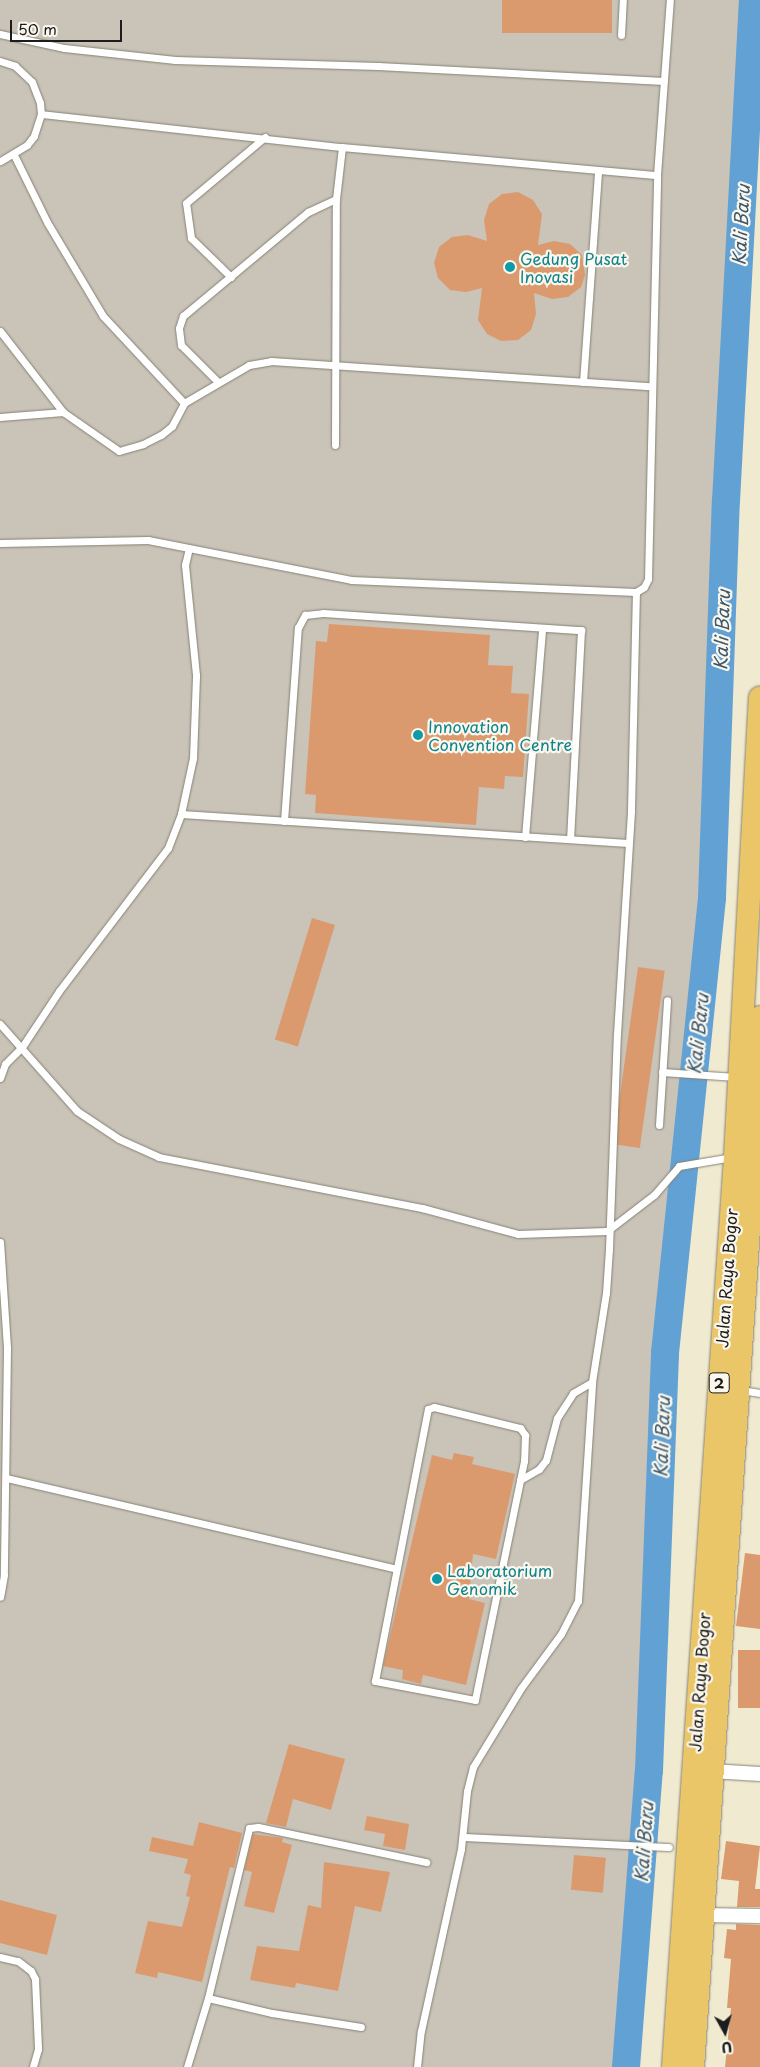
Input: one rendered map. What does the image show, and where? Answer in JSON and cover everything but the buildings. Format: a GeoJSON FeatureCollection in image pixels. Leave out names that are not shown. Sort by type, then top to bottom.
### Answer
{"type":"FeatureCollection","features":[{"type":"Feature","properties":{"kind":"highway","name":"Jalan Raya Bogor"},"geometry":{"type":"LineString","coordinates":[[693,2067],[749,1154],[748,1077],[760,698]]}},
{"type":"Feature","properties":{"kind":"highway","name":"Jalan Raya Bogor"},"geometry":{"type":"LineString","coordinates":[[748,1077],[760,1017]]}},
{"type":"Feature","properties":{"kind":"highway","name":"Jalan Raya Bogor"},"geometry":{"type":"LineString","coordinates":[[673,2067],[749,1154]]}},
{"type":"Feature","properties":{"kind":"street"},"geometry":{"type":"LineString","coordinates":[[711,1771],[760,1774]]}},
{"type":"Feature","properties":{"kind":"street"},"geometry":{"type":"LineString","coordinates":[[703,1915],[760,1916]]}},
{"type":"Feature","properties":{"kind":"lane"},"geometry":{"type":"LineString","coordinates":[[621,35],[623,0]]}},
{"type":"Feature","properties":{"kind":"lane"},"geometry":{"type":"LineString","coordinates":[[417,2067],[422,2031],[463,1837],[467,1791],[478,1756],[521,1688],[561,1634],[578,1601],[592,1382],[606,1293],[607,1231],[628,843],[636,592],[648,579],[650,386],[657,175],[670,0]]}},
{"type":"Feature","properties":{"kind":"lane"},"geometry":{"type":"LineString","coordinates":[[0,34],[64,48],[176,60],[378,66],[664,81]]}},
{"type":"Feature","properties":{"kind":"lane"},"geometry":{"type":"LineString","coordinates":[[0,60],[15,66],[32,82],[39,97],[40,114],[34,136],[14,155],[0,161]]}},
{"type":"Feature","properties":{"kind":"lane"},"geometry":{"type":"LineString","coordinates":[[40,114],[265,137],[342,147],[598,172],[657,175]]}},
{"type":"Feature","properties":{"kind":"lane"},"geometry":{"type":"LineString","coordinates":[[231,277],[191,238],[186,203],[265,137]]}},
{"type":"Feature","properties":{"kind":"lane"},"geometry":{"type":"LineString","coordinates":[[335,445],[336,199],[342,147]]}},
{"type":"Feature","properties":{"kind":"lane"},"geometry":{"type":"LineString","coordinates":[[14,155],[47,222],[103,316],[184,403]]}},
{"type":"Feature","properties":{"kind":"lane"},"geometry":{"type":"LineString","coordinates":[[583,382],[598,172]]}},
{"type":"Feature","properties":{"kind":"lane"},"geometry":{"type":"LineString","coordinates":[[218,382],[181,346],[179,328],[183,316],[308,212],[336,199]]}},
{"type":"Feature","properties":{"kind":"lane"},"geometry":{"type":"LineString","coordinates":[[0,330],[63,412],[119,451],[144,444],[161,435],[172,426],[184,403],[218,382],[250,365],[270,362],[334,364],[650,386]]}},
{"type":"Feature","properties":{"kind":"lane"},"geometry":{"type":"LineString","coordinates":[[0,417],[63,412]]}},
{"type":"Feature","properties":{"kind":"lane"},"geometry":{"type":"LineString","coordinates":[[0,544],[148,540],[351,580],[636,592]]}},
{"type":"Feature","properties":{"kind":"lane"},"geometry":{"type":"LineString","coordinates":[[0,1078],[5,1064],[22,1047],[59,991],[168,848],[181,814],[193,758],[196,675],[185,566],[189,548]]}},
{"type":"Feature","properties":{"kind":"lane"},"geometry":{"type":"LineString","coordinates":[[284,821],[298,628],[305,615],[323,613],[542,629],[582,630],[570,839]]}},
{"type":"Feature","properties":{"kind":"lane"},"geometry":{"type":"LineString","coordinates":[[525,837],[542,629]]}},
{"type":"Feature","properties":{"kind":"lane"},"geometry":{"type":"LineString","coordinates":[[181,814],[628,843]]}},
{"type":"Feature","properties":{"kind":"lane"},"geometry":{"type":"LineString","coordinates":[[658,1125],[667,1000]]}},
{"type":"Feature","properties":{"kind":"lane"},"geometry":{"type":"LineString","coordinates":[[0,1024],[77,1111],[119,1139],[159,1157],[422,1208],[518,1234],[607,1231],[654,1195],[683,1164],[749,1154]]}},
{"type":"Feature","properties":{"kind":"lane"},"geometry":{"type":"LineString","coordinates":[[662,1072],[748,1077]]}},
{"type":"Feature","properties":{"kind":"lane"},"geometry":{"type":"LineString","coordinates":[[0,1242],[8,1348],[4,1576],[0,1597]]}},
{"type":"Feature","properties":{"kind":"lane"},"geometry":{"type":"LineString","coordinates":[[520,1480],[539,1469],[546,1460],[557,1418],[573,1394],[592,1382]]}},
{"type":"Feature","properties":{"kind":"lane"},"geometry":{"type":"LineString","coordinates":[[736,1389],[760,1393]]}},
{"type":"Feature","properties":{"kind":"lane"},"geometry":{"type":"LineString","coordinates":[[434,1406],[524,1430],[520,1480],[475,1700],[375,1681],[396,1569],[428,1409],[434,1406]]}},
{"type":"Feature","properties":{"kind":"lane"},"geometry":{"type":"LineString","coordinates":[[6,1478],[396,1569]]}},
{"type":"Feature","properties":{"kind":"lane"},"geometry":{"type":"LineString","coordinates":[[187,2067],[208,1998],[249,1828],[258,1828],[426,1862]]}},
{"type":"Feature","properties":{"kind":"lane"},"geometry":{"type":"LineString","coordinates":[[463,1837],[667,1847]]}},
{"type":"Feature","properties":{"kind":"lane"},"geometry":{"type":"LineString","coordinates":[[0,1957],[18,1961],[31,1971],[35,1979],[38,2049],[34,2067]]}},
{"type":"Feature","properties":{"kind":"lane"},"geometry":{"type":"LineString","coordinates":[[208,1998],[272,2013],[361,2027]]}},
{"type":"Feature","properties":{"kind":"shaded area"},"geometry":{"type":"Polygon","coordinates":[[[0,0],[754,0],[635,2067],[0,2067],[0,0]]]}},
{"type":"Feature","properties":{"kind":"waterway","name":"Kali Baru"},"geometry":{"type":"LineString","coordinates":[[626,2067],[649,1771],[665,1353],[712,897],[726,501],[753,0]]}},
{"type":"Feature","properties":{"kind":"place","name":"Gedung Pusat Inovasi"},"geometry":{"type":"Point","coordinates":[510,267]}},
{"type":"Feature","properties":{"kind":"place","name":"Innovation Convention Centre"},"geometry":{"type":"Point","coordinates":[418,735]}},
{"type":"Feature","properties":{"kind":"place","name":"Laboratorium Genomik"},"geometry":{"type":"Point","coordinates":[437,1579]}}]}
